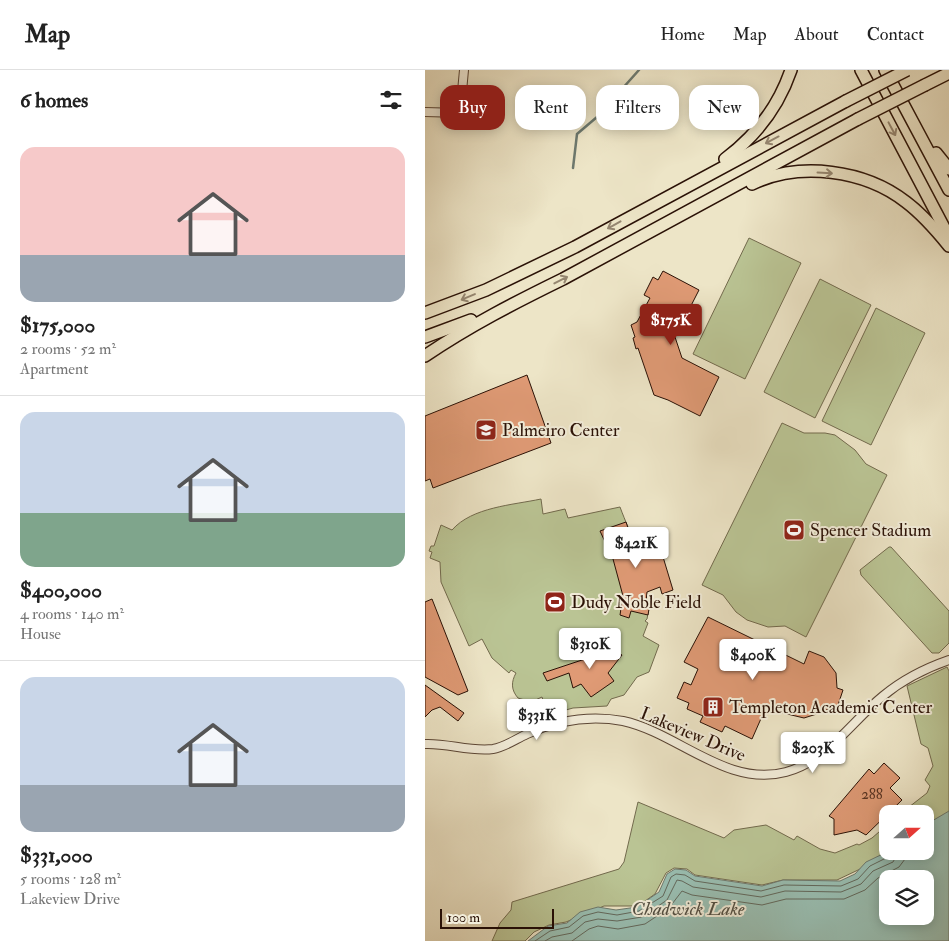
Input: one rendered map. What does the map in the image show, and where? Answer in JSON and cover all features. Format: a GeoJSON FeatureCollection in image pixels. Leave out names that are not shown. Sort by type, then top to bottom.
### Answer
{"type":"FeatureCollection","features":[{"type":"Feature","properties":{"kind":"main road"},"geometry":{"type":"LineString","coordinates":[[643,209],[724,160],[746,142],[772,111],[791,70]]}},
{"type":"Feature","properties":{"kind":"main road"},"geometry":{"type":"LineString","coordinates":[[861,70],[949,238]]}},
{"type":"Feature","properties":{"kind":"main road"},"geometry":{"type":"LineString","coordinates":[[885,70],[949,190]]}},
{"type":"Feature","properties":{"kind":"main road"},"geometry":{"type":"LineString","coordinates":[[425,313],[509,279],[575,247],[643,209],[907,70]]}},
{"type":"Feature","properties":{"kind":"main road"},"geometry":{"type":"LineString","coordinates":[[425,356],[448,340],[517,302],[858,119],[948,73]]}},
{"type":"Feature","properties":{"kind":"main road"},"geometry":{"type":"LineString","coordinates":[[920,135],[949,169]]}},
{"type":"Feature","properties":{"kind":"main road"},"geometry":{"type":"LineString","coordinates":[[695,208],[721,200],[770,177],[811,172],[835,173],[861,179],[899,197],[949,238]]}},
{"type":"Feature","properties":{"kind":"main road"},"geometry":{"type":"LineString","coordinates":[[425,337],[517,302]]}},
{"type":"Feature","properties":{"kind":"street"},"geometry":{"type":"LineString","coordinates":[[425,112],[460,113],[463,70]]}},
{"type":"Feature","properties":{"kind":"street","name":"Lakeview Drive"},"geometry":{"type":"LineString","coordinates":[[425,744],[481,750],[495,749],[545,725],[585,718],[612,720],[626,722],[654,732],[733,770],[755,775],[771,775],[796,769],[821,755],[883,696],[919,673],[949,660]]}},
{"type":"Feature","properties":{"kind":"green space"},"geometry":{"type":"Polygon","coordinates":[[[749,238],[801,263],[745,379],[693,354],[749,238]]]}},
{"type":"Feature","properties":{"kind":"green space"},"geometry":{"type":"Polygon","coordinates":[[[820,279],[871,305],[815,418],[764,392],[820,279]]]}},
{"type":"Feature","properties":{"kind":"green space"},"geometry":{"type":"Polygon","coordinates":[[[876,308],[925,333],[871,445],[822,421],[876,308]]]}},
{"type":"Feature","properties":{"kind":"green space","name":"Spencer Stadium"},"geometry":{"type":"Polygon","coordinates":[[[782,423],[804,433],[835,435],[855,450],[866,464],[887,475],[806,637],[785,626],[768,627],[747,620],[736,612],[723,595],[702,585],[782,423]]]}},
{"type":"Feature","properties":{"kind":"green space"},"geometry":{"type":"Polygon","coordinates":[[[541,499],[543,514],[565,509],[568,518],[620,507],[638,554],[645,579],[646,602],[650,603],[645,621],[648,623],[643,636],[659,645],[649,672],[637,677],[624,695],[611,699],[607,706],[573,708],[548,715],[542,697],[531,702],[518,698],[512,686],[516,673],[511,670],[509,673],[492,658],[482,639],[469,646],[441,582],[440,562],[430,558],[432,552],[429,551],[431,546],[434,546],[441,525],[452,530],[470,516],[493,508],[541,499]]]}},
{"type":"Feature","properties":{"kind":"green space"},"geometry":{"type":"Polygon","coordinates":[[[889,547],[949,611],[949,643],[939,653],[932,653],[861,575],[860,570],[889,547]]]}},
{"type":"Feature","properties":{"kind":"green space"},"geometry":{"type":"Polygon","coordinates":[[[947,667],[949,671],[949,812],[934,826],[934,805],[912,805],[927,793],[930,786],[925,780],[933,766],[928,748],[921,744],[907,686],[947,667]]]}},
{"type":"Feature","properties":{"kind":"green space"},"geometry":{"type":"Polygon","coordinates":[[[638,802],[724,838],[734,830],[766,825],[794,840],[797,836],[820,849],[835,853],[857,844],[859,845],[879,832],[879,860],[837,880],[783,880],[762,885],[695,875],[687,869],[674,868],[666,873],[655,894],[638,906],[604,906],[566,922],[549,925],[534,932],[525,941],[492,941],[500,923],[511,910],[512,902],[619,869],[624,862],[638,802]]]}},
{"type":"Feature","properties":{"kind":"water","name":"Chadwick Lake"},"geometry":{"type":"Polygon","coordinates":[[[949,811],[949,941],[528,941],[548,926],[567,923],[580,912],[598,907],[616,910],[637,907],[659,892],[667,874],[675,869],[686,870],[695,876],[762,886],[783,880],[840,881],[855,874],[866,862],[879,856],[879,860],[934,860],[934,820],[949,811]]]}},
{"type":"Feature","properties":{"kind":"building"},"geometry":{"type":"Polygon","coordinates":[[[663,271],[699,290],[675,337],[682,358],[719,377],[700,416],[654,395],[633,338],[635,337],[631,325],[637,322],[650,298],[644,295],[653,277],[658,280],[663,271]]]}},
{"type":"Feature","properties":{"kind":"building","name":"Palmeiro Center"},"geometry":{"type":"Polygon","coordinates":[[[527,375],[551,443],[433,488],[430,479],[425,481],[425,416],[527,375]]]}},
{"type":"Feature","properties":{"kind":"building"},"geometry":{"type":"Polygon","coordinates":[[[626,522],[636,551],[648,547],[646,541],[657,537],[673,590],[662,594],[660,587],[647,592],[646,602],[650,603],[648,615],[631,611],[629,618],[620,615],[623,596],[613,559],[600,531],[626,522]]]}},
{"type":"Feature","properties":{"kind":"building"},"geometry":{"type":"Polygon","coordinates":[[[432,599],[468,691],[458,695],[425,677],[425,602],[432,599]]]}},
{"type":"Feature","properties":{"kind":"building"},"geometry":{"type":"Polygon","coordinates":[[[708,617],[804,664],[809,651],[824,657],[836,673],[837,688],[843,690],[838,705],[831,712],[828,709],[804,718],[783,713],[767,705],[752,739],[725,726],[722,732],[700,722],[703,716],[687,709],[689,703],[677,698],[684,682],[691,685],[698,669],[684,662],[708,617]]]}},
{"type":"Feature","properties":{"kind":"building"},"geometry":{"type":"Polygon","coordinates":[[[609,638],[616,644],[611,649],[622,655],[608,673],[614,681],[591,697],[581,684],[573,688],[569,673],[547,681],[543,673],[594,656],[609,638]]]}},
{"type":"Feature","properties":{"kind":"building"},"geometry":{"type":"Polygon","coordinates":[[[425,685],[464,713],[458,721],[440,707],[432,710],[425,717],[425,685]]]}},
{"type":"Feature","properties":{"kind":"building"},"geometry":{"type":"Polygon","coordinates":[[[884,763],[900,778],[890,788],[902,800],[897,805],[879,805],[879,822],[866,835],[857,830],[834,835],[834,819],[829,816],[869,769],[874,774],[884,763]]]}},
{"type":"Feature","properties":{"kind":"waterway"},"geometry":{"type":"LineString","coordinates":[[573,168],[577,134],[597,117],[639,70]]}},
{"type":"Feature","properties":{"kind":"place","name":"Palmeiro Center"},"geometry":{"type":"Point","coordinates":[486,430]}},
{"type":"Feature","properties":{"kind":"place","name":"Spencer Stadium"},"geometry":{"type":"Point","coordinates":[794,530]}},
{"type":"Feature","properties":{"kind":"place","name":"Dudy Noble Field"},"geometry":{"type":"Point","coordinates":[555,602]}},
{"type":"Feature","properties":{"kind":"place","name":"Templeton Academic Center"},"geometry":{"type":"Point","coordinates":[713,707]}}]}
